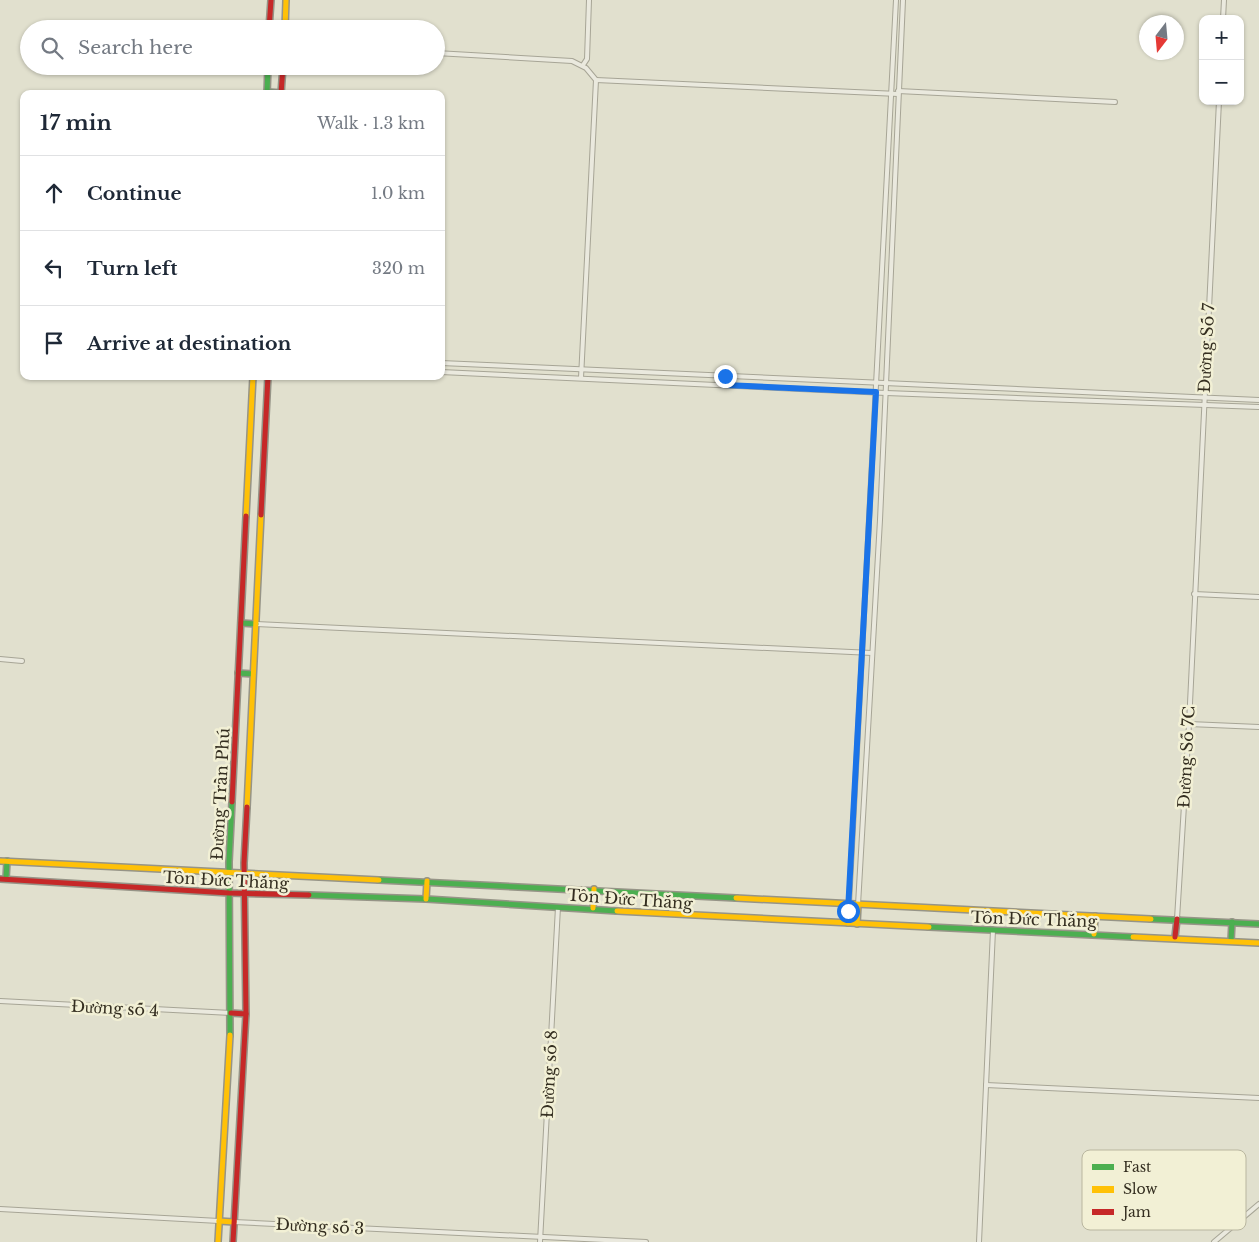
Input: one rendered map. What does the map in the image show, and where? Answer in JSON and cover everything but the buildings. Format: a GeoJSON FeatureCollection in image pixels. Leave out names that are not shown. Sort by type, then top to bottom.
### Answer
{"type":"FeatureCollection","features":[{"type":"Feature","properties":{"kind":"main road"},"geometry":{"type":"LineString","coordinates":[[270,20],[271,0]]}},
{"type":"Feature","properties":{"kind":"main road"},"geometry":{"type":"LineString","coordinates":[[285,20],[286,0]]}},
{"type":"Feature","properties":{"kind":"main road"},"geometry":{"type":"LineString","coordinates":[[267,90],[268,75]]}},
{"type":"Feature","properties":{"kind":"main road"},"geometry":{"type":"LineString","coordinates":[[282,90],[283,75]]}},
{"type":"Feature","properties":{"kind":"main road","name":"Đường Trần Phú"},"geometry":{"type":"LineString","coordinates":[[218,1242],[231,1013],[229,872],[253,380]]}},
{"type":"Feature","properties":{"kind":"main road","name":"Đường Trần Phú"},"geometry":{"type":"LineString","coordinates":[[233,1242],[246,1014],[244,872],[268,380]]}},
{"type":"Feature","properties":{"kind":"main road"},"geometry":{"type":"LineString","coordinates":[[240,624],[256,624]]}},
{"type":"Feature","properties":{"kind":"main road"},"geometry":{"type":"LineString","coordinates":[[238,673],[253,674]]}},
{"type":"Feature","properties":{"kind":"main road","name":"Tôn Đức Thắng"},"geometry":{"type":"LineString","coordinates":[[0,861],[594,889],[849,904],[1259,924]]}},
{"type":"Feature","properties":{"kind":"main road"},"geometry":{"type":"LineString","coordinates":[[6,879],[7,861]]}},
{"type":"Feature","properties":{"kind":"main road","name":"Tôn Đức Thắng"},"geometry":{"type":"LineString","coordinates":[[0,879],[244,894],[426,899],[858,924],[1175,937],[1259,943]]}},
{"type":"Feature","properties":{"kind":"main road"},"geometry":{"type":"LineString","coordinates":[[426,899],[427,881]]}},
{"type":"Feature","properties":{"kind":"main road"},"geometry":{"type":"LineString","coordinates":[[593,908],[594,889]]}},
{"type":"Feature","properties":{"kind":"main road"},"geometry":{"type":"LineString","coordinates":[[848,923],[849,904]]}},
{"type":"Feature","properties":{"kind":"main road"},"geometry":{"type":"LineString","coordinates":[[858,904],[858,924]]}},
{"type":"Feature","properties":{"kind":"main road"},"geometry":{"type":"LineString","coordinates":[[1094,916],[1094,934]]}},
{"type":"Feature","properties":{"kind":"main road"},"geometry":{"type":"LineString","coordinates":[[1175,937],[1177,919]]}},
{"type":"Feature","properties":{"kind":"main road"},"geometry":{"type":"LineString","coordinates":[[1230,941],[1232,922]]}},
{"type":"Feature","properties":{"kind":"main road"},"geometry":{"type":"LineString","coordinates":[[231,1013],[246,1014]]}},
{"type":"Feature","properties":{"kind":"main road"},"geometry":{"type":"LineString","coordinates":[[219,1221],[234,1222]]}},
{"type":"Feature","properties":{"kind":"street"},"geometry":{"type":"LineString","coordinates":[[583,65],[587,59],[588,0]]}},
{"type":"Feature","properties":{"kind":"street"},"geometry":{"type":"LineString","coordinates":[[849,904],[896,0]]}},
{"type":"Feature","properties":{"kind":"street"},"geometry":{"type":"LineString","coordinates":[[858,904],[887,384],[903,0]]}},
{"type":"Feature","properties":{"kind":"street"},"geometry":{"type":"LineString","coordinates":[[1223,15],[1224,0]]}},
{"type":"Feature","properties":{"kind":"street"},"geometry":{"type":"LineString","coordinates":[[445,54],[572,61],[583,65],[596,80],[581,378]]}},
{"type":"Feature","properties":{"kind":"street"},"geometry":{"type":"LineString","coordinates":[[596,80],[1115,102]]}},
{"type":"Feature","properties":{"kind":"street","name":"Đường Số 7"},"geometry":{"type":"LineString","coordinates":[[1194,594],[1219,105]]}},
{"type":"Feature","properties":{"kind":"street"},"geometry":{"type":"LineString","coordinates":[[445,362],[1259,400]]}},
{"type":"Feature","properties":{"kind":"street"},"geometry":{"type":"LineString","coordinates":[[445,372],[886,393],[1259,407]]}},
{"type":"Feature","properties":{"kind":"street"},"geometry":{"type":"LineString","coordinates":[[725,376],[725,385]]}},
{"type":"Feature","properties":{"kind":"street"},"geometry":{"type":"LineString","coordinates":[[870,519],[880,520]]}},
{"type":"Feature","properties":{"kind":"street"},"geometry":{"type":"LineString","coordinates":[[1194,594],[1259,597]]}},
{"type":"Feature","properties":{"kind":"street","name":"Đường Số 7C"},"geometry":{"type":"LineString","coordinates":[[1177,919],[1189,724],[1194,594]]}},
{"type":"Feature","properties":{"kind":"street"},"geometry":{"type":"LineString","coordinates":[[256,624],[872,652]]}},
{"type":"Feature","properties":{"kind":"street"},"geometry":{"type":"LineString","coordinates":[[0,659],[22,661]]}},
{"type":"Feature","properties":{"kind":"street"},"geometry":{"type":"LineString","coordinates":[[1189,724],[1259,728]]}},
{"type":"Feature","properties":{"kind":"street"},"geometry":{"type":"LineString","coordinates":[[857,766],[866,767]]}},
{"type":"Feature","properties":{"kind":"street","name":"Đường số 8"},"geometry":{"type":"LineString","coordinates":[[540,1240],[558,907]]}},
{"type":"Feature","properties":{"kind":"street"},"geometry":{"type":"LineString","coordinates":[[979,1242],[993,930]]}},
{"type":"Feature","properties":{"kind":"street","name":"Đường số 4"},"geometry":{"type":"LineString","coordinates":[[0,1001],[231,1013]]}},
{"type":"Feature","properties":{"kind":"street"},"geometry":{"type":"LineString","coordinates":[[986,1085],[1259,1098]]}},
{"type":"Feature","properties":{"kind":"street"},"geometry":{"type":"LineString","coordinates":[[1246,1215],[1259,1204]]}},
{"type":"Feature","properties":{"kind":"street"},"geometry":{"type":"LineString","coordinates":[[0,1209],[219,1221]]}},
{"type":"Feature","properties":{"kind":"street","name":"Đường số 3"},"geometry":{"type":"LineString","coordinates":[[234,1222],[540,1240],[646,1242]]}},
{"type":"Feature","properties":{"kind":"street"},"geometry":{"type":"LineString","coordinates":[[1214,1242],[1228,1230]]}},
{"type":"Feature","properties":{"kind":"traffic: fast"},"geometry":{"type":"LineString","coordinates":[[267,90],[268,75]]}},
{"type":"Feature","properties":{"kind":"traffic: fast"},"geometry":{"type":"LineString","coordinates":[[241,623],[256,624]]}},
{"type":"Feature","properties":{"kind":"traffic: fast"},"geometry":{"type":"LineString","coordinates":[[238,673],[253,674]]}},
{"type":"Feature","properties":{"kind":"traffic: fast"},"geometry":{"type":"LineString","coordinates":[[230,1035],[229,862],[232,802]]}},
{"type":"Feature","properties":{"kind":"traffic: fast"},"geometry":{"type":"LineString","coordinates":[[6,879],[7,861]]}},
{"type":"Feature","properties":{"kind":"traffic: fast"},"geometry":{"type":"LineString","coordinates":[[379,880],[736,898]]}},
{"type":"Feature","properties":{"kind":"traffic: fast"},"geometry":{"type":"LineString","coordinates":[[309,895],[426,899],[617,911]]}},
{"type":"Feature","properties":{"kind":"traffic: fast"},"geometry":{"type":"LineString","coordinates":[[1151,919],[1259,924]]}},
{"type":"Feature","properties":{"kind":"traffic: fast"},"geometry":{"type":"LineString","coordinates":[[1231,941],[1232,922]]}},
{"type":"Feature","properties":{"kind":"traffic: fast"},"geometry":{"type":"LineString","coordinates":[[929,927],[1133,937]]}},
{"type":"Feature","properties":{"kind":"traffic: slow"},"geometry":{"type":"LineString","coordinates":[[285,20],[286,0]]}},
{"type":"Feature","properties":{"kind":"traffic: slow"},"geometry":{"type":"LineString","coordinates":[[246,516],[253,380]]}},
{"type":"Feature","properties":{"kind":"traffic: slow"},"geometry":{"type":"LineString","coordinates":[[247,807],[261,515]]}},
{"type":"Feature","properties":{"kind":"traffic: slow"},"geometry":{"type":"LineString","coordinates":[[0,861],[379,880]]}},
{"type":"Feature","properties":{"kind":"traffic: slow"},"geometry":{"type":"LineString","coordinates":[[426,899],[427,881]]}},
{"type":"Feature","properties":{"kind":"traffic: slow"},"geometry":{"type":"LineString","coordinates":[[593,908],[594,889]]}},
{"type":"Feature","properties":{"kind":"traffic: slow"},"geometry":{"type":"LineString","coordinates":[[736,898],[1151,919]]}},
{"type":"Feature","properties":{"kind":"traffic: slow"},"geometry":{"type":"LineString","coordinates":[[848,923],[849,904]]}},
{"type":"Feature","properties":{"kind":"traffic: slow"},"geometry":{"type":"LineString","coordinates":[[857,924],[858,905]]}},
{"type":"Feature","properties":{"kind":"traffic: slow"},"geometry":{"type":"LineString","coordinates":[[617,911],[929,927]]}},
{"type":"Feature","properties":{"kind":"traffic: slow"},"geometry":{"type":"LineString","coordinates":[[1094,934],[1095,916]]}},
{"type":"Feature","properties":{"kind":"traffic: slow"},"geometry":{"type":"LineString","coordinates":[[1133,937],[1259,943]]}},
{"type":"Feature","properties":{"kind":"traffic: slow"},"geometry":{"type":"LineString","coordinates":[[218,1242],[230,1035]]}},
{"type":"Feature","properties":{"kind":"traffic: slow"},"geometry":{"type":"LineString","coordinates":[[219,1221],[234,1222]]}},
{"type":"Feature","properties":{"kind":"traffic: jam"},"geometry":{"type":"LineString","coordinates":[[270,20],[271,0]]}},
{"type":"Feature","properties":{"kind":"traffic: jam"},"geometry":{"type":"LineString","coordinates":[[281,90],[282,75]]}},
{"type":"Feature","properties":{"kind":"traffic: jam"},"geometry":{"type":"LineString","coordinates":[[261,515],[268,380]]}},
{"type":"Feature","properties":{"kind":"traffic: jam"},"geometry":{"type":"LineString","coordinates":[[232,802],[246,516]]}},
{"type":"Feature","properties":{"kind":"traffic: jam"},"geometry":{"type":"LineString","coordinates":[[233,1242],[246,1014],[244,863],[247,807]]}},
{"type":"Feature","properties":{"kind":"traffic: jam"},"geometry":{"type":"LineString","coordinates":[[0,879],[229,893],[309,895]]}},
{"type":"Feature","properties":{"kind":"traffic: jam"},"geometry":{"type":"LineString","coordinates":[[1175,937],[1177,919]]}},
{"type":"Feature","properties":{"kind":"traffic: jam"},"geometry":{"type":"LineString","coordinates":[[231,1013],[246,1014]]}},
{"type":"Feature","properties":{"kind":"route"},"geometry":{"type":"LineString","coordinates":[[725,376],[725,385],[876,392],[866,610],[848,911]]}}]}
